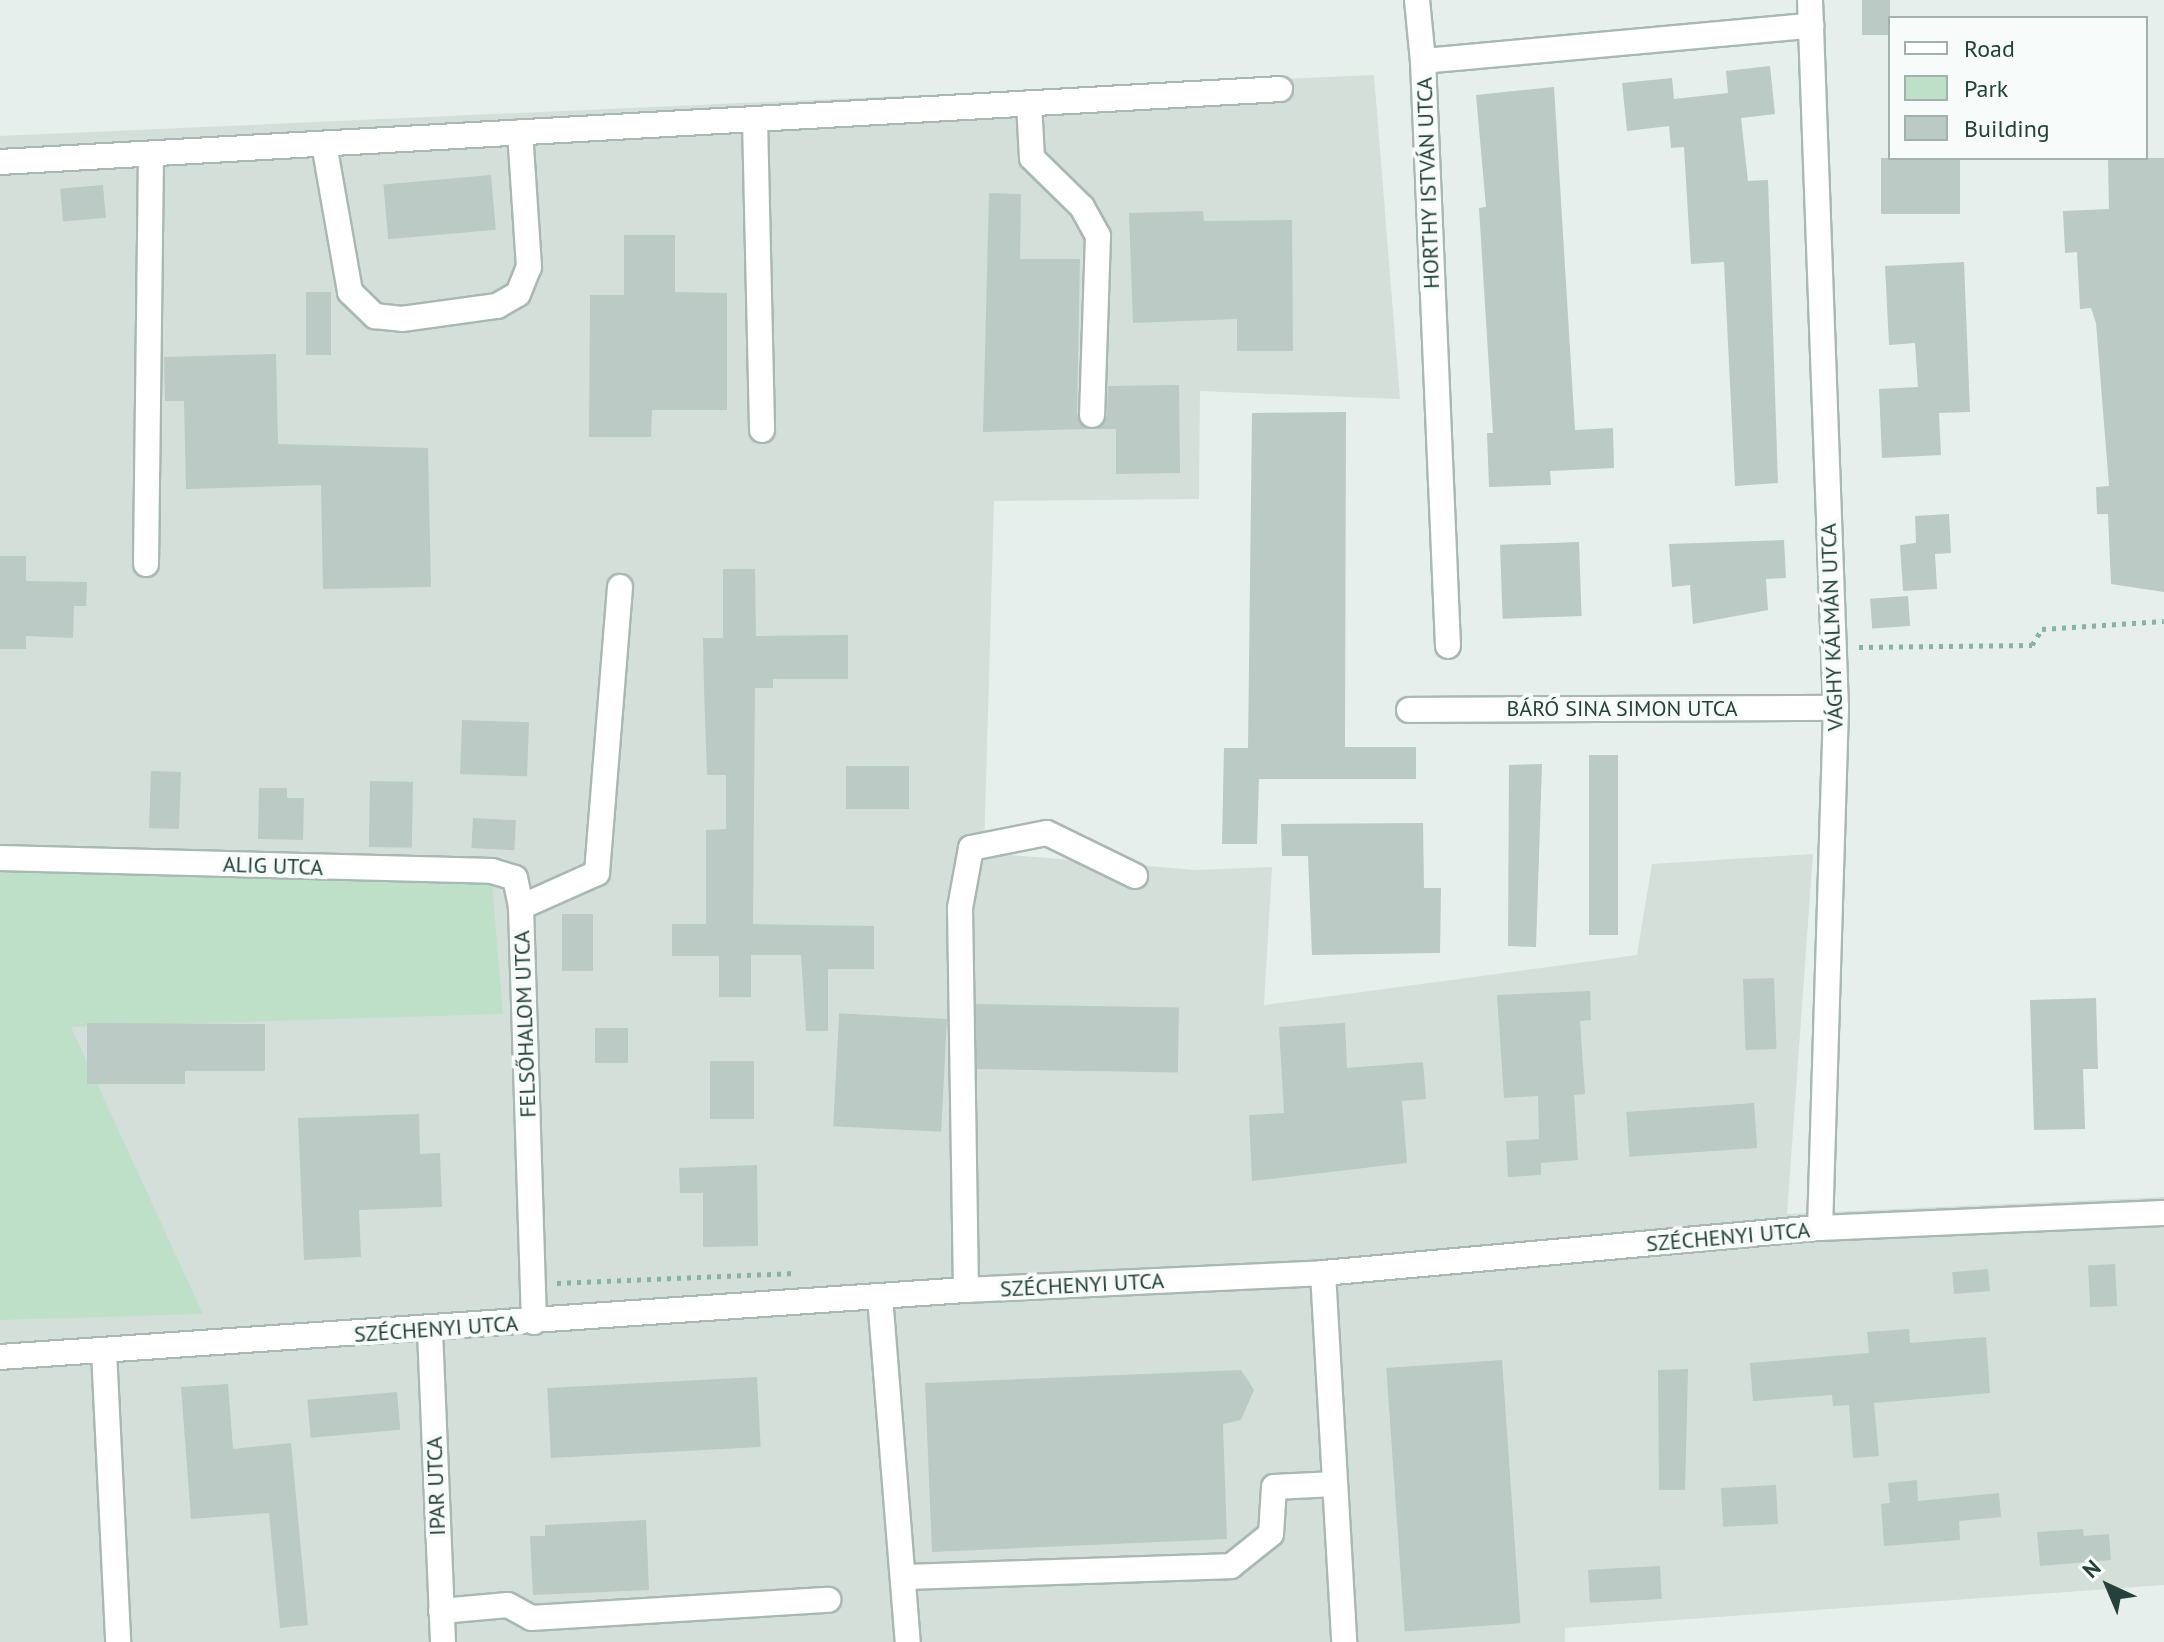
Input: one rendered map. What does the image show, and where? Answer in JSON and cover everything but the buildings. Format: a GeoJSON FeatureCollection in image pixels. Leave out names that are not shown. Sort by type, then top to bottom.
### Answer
{"type":"FeatureCollection","features":[{"type":"Feature","properties":{"kind":"street"},"geometry":{"type":"LineString","coordinates":[[1417,0],[1423,61]]}},
{"type":"Feature","properties":{"kind":"street","name":"VÁGHY KÁLMÁN UTCA"},"geometry":{"type":"LineString","coordinates":[[1810,0],[1836,708],[1820,1228]]}},
{"type":"Feature","properties":{"kind":"street","name":"HORTHY ISTVÁN UTCA"},"geometry":{"type":"LineString","coordinates":[[1448,646],[1423,61],[1811,26]]}},
{"type":"Feature","properties":{"kind":"street"},"geometry":{"type":"LineString","coordinates":[[0,162],[1280,89]]}},
{"type":"Feature","properties":{"kind":"street"},"geometry":{"type":"LineString","coordinates":[[1029,103],[1032,158],[1082,207],[1098,236],[1092,415]]}},
{"type":"Feature","properties":{"kind":"street"},"geometry":{"type":"LineString","coordinates":[[755,119],[762,430]]}},
{"type":"Feature","properties":{"kind":"street"},"geometry":{"type":"LineString","coordinates":[[324,144],[350,292],[375,316],[402,319],[497,306],[518,294],[529,267],[520,132]]}},
{"type":"Feature","properties":{"kind":"street"},"geometry":{"type":"LineString","coordinates":[[146,564],[151,154]]}},
{"type":"Feature","properties":{"kind":"street","name":"FELSŐHALOM UTCA"},"geometry":{"type":"LineString","coordinates":[[534,1322],[521,907],[597,873],[620,587]]}},
{"type":"Feature","properties":{"kind":"street","name":"BÁRÓ SINA SIMON UTCA"},"geometry":{"type":"LineString","coordinates":[[1409,710],[1836,708]]}},
{"type":"Feature","properties":{"kind":"street"},"geometry":{"type":"LineString","coordinates":[[966,1290],[960,924],[971,848],[1047,833],[1135,876]]}},
{"type":"Feature","properties":{"kind":"street","name":"ALIG UTCA"},"geometry":{"type":"LineString","coordinates":[[0,858],[492,871],[515,878],[521,907]]}},
{"type":"Feature","properties":{"kind":"street","name":"SZÉCHENYI UTCA"},"geometry":{"type":"LineString","coordinates":[[0,1357],[430,1331],[966,1290],[1323,1273],[1820,1228],[2164,1213]]}},
{"type":"Feature","properties":{"kind":"street"},"geometry":{"type":"LineString","coordinates":[[1323,1273],[1344,1642]]}},
{"type":"Feature","properties":{"kind":"street"},"geometry":{"type":"LineString","coordinates":[[880,1297],[908,1642]]}},
{"type":"Feature","properties":{"kind":"street","name":"IPAR UTCA"},"geometry":{"type":"LineString","coordinates":[[430,1331],[443,1642]]}},
{"type":"Feature","properties":{"kind":"street"},"geometry":{"type":"LineString","coordinates":[[104,1351],[118,1642]]}},
{"type":"Feature","properties":{"kind":"street"},"geometry":{"type":"LineString","coordinates":[[903,1577],[1231,1566],[1271,1534],[1274,1487],[1335,1484]]}},
{"type":"Feature","properties":{"kind":"street"},"geometry":{"type":"LineString","coordinates":[[441,1611],[508,1605],[531,1618],[828,1600]]}},
{"type":"Feature","properties":{"kind":"path"},"geometry":{"type":"LineString","coordinates":[[1834,647],[2032,645],[2042,629],[2164,621]]}},
{"type":"Feature","properties":{"kind":"shaded area"},"geometry":{"type":"Polygon","coordinates":[[[1374,75],[1400,399],[1200,391],[1199,499],[994,501],[984,853],[1197,870],[1272,867],[1264,1005],[1637,955],[1652,864],[1813,854],[1787,1214],[2164,1197],[2164,1585],[1565,1628],[1565,1642],[0,1642],[0,136],[1374,75]]]}},
{"type":"Feature","properties":{"kind":"green space"},"geometry":{"type":"Polygon","coordinates":[[[0,860],[491,871],[503,1014],[71,1027],[203,1314],[0,1320],[0,860]]]}}]}
